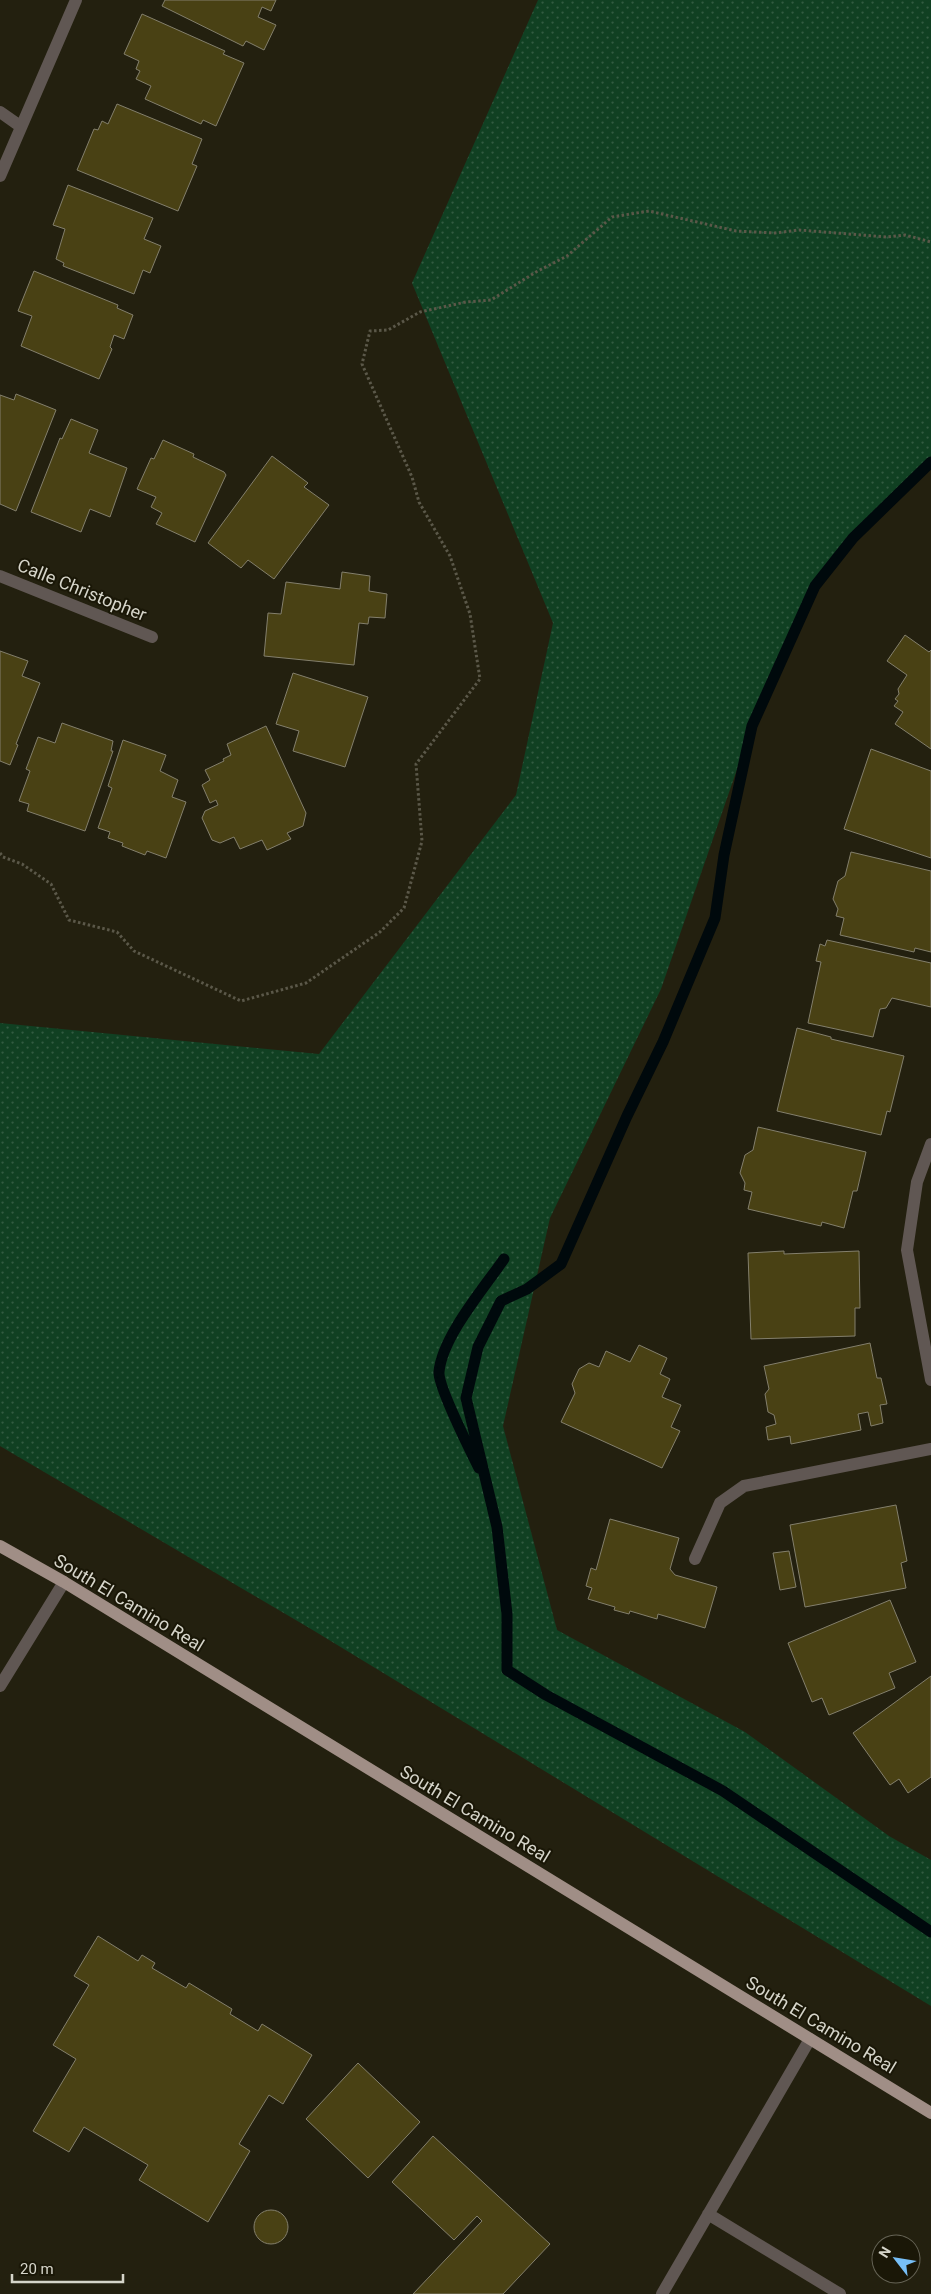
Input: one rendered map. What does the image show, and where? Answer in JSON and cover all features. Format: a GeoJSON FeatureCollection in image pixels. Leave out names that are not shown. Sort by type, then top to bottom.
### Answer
{"type":"FeatureCollection","features":[{"type":"Feature","properties":{"kind":"main road","name":"South El Camino Real"},"geometry":{"type":"LineString","coordinates":[[0,1546],[64,1582],[931,2113]]}},
{"type":"Feature","properties":{"kind":"street"},"geometry":{"type":"LineString","coordinates":[[0,176],[76,0]]}},
{"type":"Feature","properties":{"kind":"street"},"geometry":{"type":"LineString","coordinates":[[0,112],[20,126]]}},
{"type":"Feature","properties":{"kind":"street","name":"Calle Christopher"},"geometry":{"type":"LineString","coordinates":[[0,576],[152,637]]}},
{"type":"Feature","properties":{"kind":"street"},"geometry":{"type":"LineString","coordinates":[[931,1144],[917,1182],[907,1250],[931,1380]]}},
{"type":"Feature","properties":{"kind":"street"},"geometry":{"type":"LineString","coordinates":[[695,1559],[720,1502],[744,1486],[931,1449]]}},
{"type":"Feature","properties":{"kind":"street"},"geometry":{"type":"LineString","coordinates":[[0,1686],[64,1582]]}},
{"type":"Feature","properties":{"kind":"street"},"geometry":{"type":"LineString","coordinates":[[662,2294],[810,2039]]}},
{"type":"Feature","properties":{"kind":"street"},"geometry":{"type":"LineString","coordinates":[[708,2214],[840,2294]]}},
{"type":"Feature","properties":{"kind":"path"},"geometry":{"type":"LineString","coordinates":[[0,853],[4,857],[22,864],[50,884],[69,920],[117,932],[134,951],[241,1001],[306,983],[380,932],[404,908],[422,841],[416,764],[480,679],[470,614],[450,556],[419,502],[412,477],[362,364],[370,331],[388,330],[420,312],[466,302],[491,300],[536,272],[567,256],[612,217],[649,212],[736,231],[776,234],[799,230],[887,237],[905,235],[931,242]]}},
{"type":"Feature","properties":{"kind":"green space"},"geometry":{"type":"Polygon","coordinates":[[[538,0],[931,0],[931,462],[853,538],[815,586],[752,726],[661,989],[550,1218],[503,1426],[557,1630],[745,1732],[889,1836],[931,1860],[931,2006],[311,1629],[0,1446],[0,1023],[319,1054],[516,795],[553,623],[412,283],[538,0]]]}},
{"type":"Feature","properties":{"kind":"building"},"geometry":{"type":"Polygon","coordinates":[[[165,0],[276,0],[271,11],[262,7],[258,17],[276,25],[264,50],[246,41],[243,46],[162,6],[165,0]]]}},
{"type":"Feature","properties":{"kind":"building"},"geometry":{"type":"Polygon","coordinates":[[[142,14],[225,51],[223,54],[244,63],[216,126],[203,120],[201,124],[145,99],[151,86],[136,79],[140,71],[136,69],[139,61],[124,54],[142,14]]]}},
{"type":"Feature","properties":{"kind":"building"},"geometry":{"type":"Polygon","coordinates":[[[117,104],[202,139],[192,164],[197,166],[178,211],[77,170],[94,129],[98,130],[102,121],[108,124],[117,104]]]}},
{"type":"Feature","properties":{"kind":"building"},"geometry":{"type":"Polygon","coordinates":[[[68,185],[153,218],[144,239],[161,246],[150,273],[143,270],[134,294],[63,266],[64,263],[56,259],[65,229],[53,225],[68,185]]]}},
{"type":"Feature","properties":{"kind":"building"},"geometry":{"type":"Polygon","coordinates":[[[34,271],[118,305],[117,308],[133,315],[124,339],[114,335],[110,347],[112,349],[99,379],[21,346],[32,316],[18,311],[34,271]]]}},
{"type":"Feature","properties":{"kind":"building"},"geometry":{"type":"Polygon","coordinates":[[[16,394],[56,410],[16,511],[0,504],[0,395],[14,400],[16,394]]]}},
{"type":"Feature","properties":{"kind":"building"},"geometry":{"type":"Polygon","coordinates":[[[71,419],[98,430],[89,453],[127,468],[110,517],[90,509],[81,532],[31,512],[60,438],[62,439],[71,419]]]}},
{"type":"Feature","properties":{"kind":"building"},"geometry":{"type":"Polygon","coordinates":[[[163,440],[194,454],[193,457],[224,472],[226,475],[195,542],[156,524],[162,513],[151,507],[156,497],[137,489],[151,458],[154,459],[163,440]]]}},
{"type":"Feature","properties":{"kind":"building"},"geometry":{"type":"Polygon","coordinates":[[[272,456],[308,483],[304,487],[329,505],[274,579],[248,560],[241,568],[208,543],[272,456]]]}},
{"type":"Feature","properties":{"kind":"building"},"geometry":{"type":"Polygon","coordinates":[[[342,572],[370,576],[369,591],[387,594],[385,618],[369,617],[368,624],[359,623],[354,665],[264,656],[268,613],[281,614],[286,582],[340,589],[342,572]]]}},
{"type":"Feature","properties":{"kind":"building"},"geometry":{"type":"Polygon","coordinates":[[[905,635],[929,652],[931,650],[931,749],[895,724],[903,712],[894,706],[898,701],[895,699],[899,694],[898,689],[907,675],[887,661],[905,635]]]}},
{"type":"Feature","properties":{"kind":"building"},"geometry":{"type":"Polygon","coordinates":[[[0,651],[28,661],[22,676],[40,683],[16,744],[18,745],[10,765],[0,761],[0,651]]]}},
{"type":"Feature","properties":{"kind":"building"},"geometry":{"type":"Polygon","coordinates":[[[293,673],[368,697],[345,767],[293,751],[299,731],[276,724],[293,673]]]}},
{"type":"Feature","properties":{"kind":"building"},"geometry":{"type":"Polygon","coordinates":[[[62,723],[113,741],[111,751],[113,751],[85,831],[27,811],[29,804],[19,801],[30,771],[26,769],[38,737],[55,743],[62,723]]]}},
{"type":"Feature","properties":{"kind":"building"},"geometry":{"type":"Polygon","coordinates":[[[266,726],[306,813],[303,826],[287,833],[291,839],[267,850],[262,840],[240,849],[234,837],[220,843],[212,840],[202,818],[205,811],[218,805],[216,800],[210,803],[202,785],[210,780],[205,770],[224,761],[223,759],[231,755],[227,744],[266,726]]]}},
{"type":"Feature","properties":{"kind":"building"},"geometry":{"type":"Polygon","coordinates":[[[123,740],[166,755],[160,771],[178,780],[172,797],[186,802],[166,858],[147,851],[145,855],[122,846],[123,843],[108,838],[110,832],[98,828],[112,788],[108,786],[123,740]]]}},
{"type":"Feature","properties":{"kind":"building"},"geometry":{"type":"Polygon","coordinates":[[[871,749],[931,771],[931,858],[844,829],[871,749]]]}},
{"type":"Feature","properties":{"kind":"building"},"geometry":{"type":"Polygon","coordinates":[[[851,852],[931,871],[931,952],[915,948],[914,952],[840,935],[844,918],[836,916],[838,909],[833,899],[838,881],[845,876],[851,852]]]}},
{"type":"Feature","properties":{"kind":"building"},"geometry":{"type":"Polygon","coordinates":[[[827,940],[931,963],[931,1007],[892,998],[886,1008],[880,1009],[873,1037],[808,1023],[821,962],[816,961],[820,944],[825,946],[827,940]]]}},
{"type":"Feature","properties":{"kind":"building"},"geometry":{"type":"Polygon","coordinates":[[[797,1028],[831,1037],[831,1039],[904,1056],[890,1112],[887,1111],[881,1135],[777,1111],[797,1028]]]}},
{"type":"Feature","properties":{"kind":"building"},"geometry":{"type":"Polygon","coordinates":[[[758,1127],[866,1152],[857,1191],[853,1191],[844,1228],[822,1222],[821,1226],[748,1209],[752,1192],[744,1190],[745,1183],[740,1173],[745,1155],[753,1150],[758,1127]]]}},
{"type":"Feature","properties":{"kind":"building"},"geometry":{"type":"Polygon","coordinates":[[[784,1251],[784,1254],[859,1251],[860,1308],[855,1308],[855,1336],[751,1339],[748,1253],[784,1251]]]}},
{"type":"Feature","properties":{"kind":"building"},"geometry":{"type":"Polygon","coordinates":[[[870,1343],[877,1378],[881,1378],[887,1404],[880,1405],[883,1423],[871,1426],[868,1412],[858,1414],[861,1430],[791,1444],[790,1436],[768,1440],[766,1427],[776,1424],[774,1415],[768,1412],[765,1394],[769,1389],[764,1366],[870,1343]]]}},
{"type":"Feature","properties":{"kind":"building"},"geometry":{"type":"Polygon","coordinates":[[[639,1345],[667,1358],[660,1374],[670,1379],[662,1397],[681,1405],[671,1427],[680,1431],[662,1468],[561,1422],[575,1393],[572,1384],[579,1369],[589,1363],[599,1367],[606,1351],[630,1362],[639,1345]]]}},
{"type":"Feature","properties":{"kind":"building"},"geometry":{"type":"Polygon","coordinates":[[[896,1505],[907,1561],[901,1563],[906,1588],[805,1607],[790,1525],[896,1505]]]}},
{"type":"Feature","properties":{"kind":"building"},"geometry":{"type":"Polygon","coordinates":[[[610,1519],[679,1538],[670,1569],[675,1575],[717,1587],[705,1628],[658,1614],[657,1619],[630,1611],[629,1614],[614,1610],[615,1607],[588,1599],[592,1588],[586,1586],[591,1568],[596,1570],[610,1519]]]}},
{"type":"Feature","properties":{"kind":"building"},"geometry":{"type":"Polygon","coordinates":[[[789,1551],[796,1587],[780,1590],[773,1553],[789,1551]]]}},
{"type":"Feature","properties":{"kind":"building"},"geometry":{"type":"Polygon","coordinates":[[[890,1600],[916,1662],[889,1673],[895,1688],[829,1715],[822,1698],[812,1702],[788,1643],[890,1600]]]}},
{"type":"Feature","properties":{"kind":"building"},"geometry":{"type":"Polygon","coordinates":[[[931,1676],[931,1777],[908,1793],[899,1779],[890,1785],[853,1733],[931,1676]]]}},
{"type":"Feature","properties":{"kind":"building"},"geometry":{"type":"Polygon","coordinates":[[[98,1936],[138,1961],[142,1955],[155,1963],[152,1968],[186,1988],[189,1983],[232,2009],[230,2014],[258,2031],[262,2024],[312,2055],[283,2104],[269,2095],[239,2144],[250,2151],[208,2222],[139,2180],[148,2165],[84,2127],[69,2152],[33,2131],[76,2059],[53,2045],[89,1985],[74,1976],[98,1936]]]}},
{"type":"Feature","properties":{"kind":"building"},"geometry":{"type":"Polygon","coordinates":[[[358,2063],[420,2122],[368,2178],[306,2119],[358,2063]]]}},
{"type":"Feature","properties":{"kind":"building"},"geometry":{"type":"Polygon","coordinates":[[[433,2136],[550,2244],[503,2294],[413,2294],[482,2221],[477,2216],[454,2240],[392,2182],[433,2136]]]}},
{"type":"Feature","properties":{"kind":"building"},"geometry":{"type":"Polygon","coordinates":[[[271,2210],[283,2215],[288,2227],[283,2239],[271,2244],[259,2239],[254,2227],[259,2215],[271,2210]]]}},
{"type":"Feature","properties":{"kind":"waterway"},"geometry":{"type":"LineString","coordinates":[[931,462],[853,538],[815,586],[752,726],[724,855],[715,918],[663,1042],[627,1116],[561,1264],[527,1289],[501,1301],[478,1347],[466,1398],[497,1527],[507,1614],[507,1670],[546,1695],[723,1791],[931,1932]]}},
{"type":"Feature","properties":{"kind":"waterway"},"geometry":{"type":"LineString","coordinates":[[479,1468],[449,1404],[439,1372],[448,1344],[465,1313],[504,1259]]}}]}
